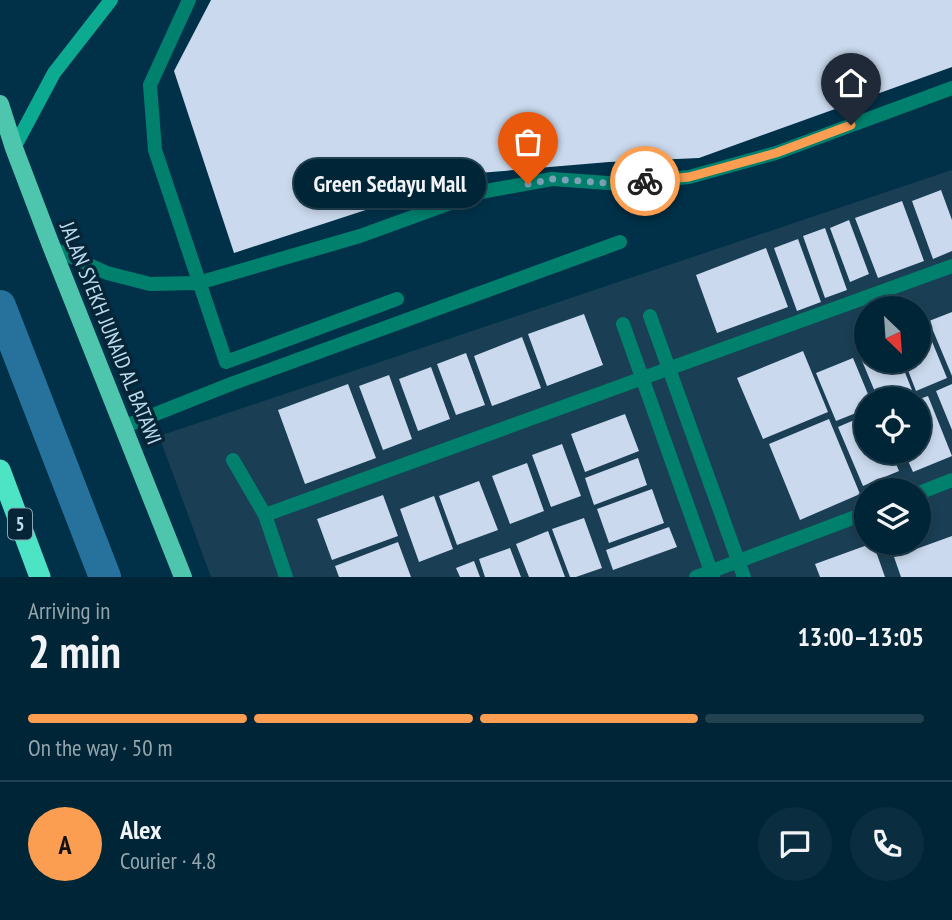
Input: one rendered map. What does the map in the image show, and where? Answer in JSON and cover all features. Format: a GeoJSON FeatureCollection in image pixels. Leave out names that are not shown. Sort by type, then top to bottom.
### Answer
{"type":"FeatureCollection","features":[{"type":"Feature","properties":{"kind":"highway","name":"5"},"geometry":{"type":"LineString","coordinates":[[0,470],[40,577]]}},
{"type":"Feature","properties":{"kind":"main road","name":"JALAN SYEKH JUNAID AL BATAWI"},"geometry":{"type":"LineString","coordinates":[[0,104],[52,248],[183,577]]}},
{"type":"Feature","properties":{"kind":"street"},"geometry":{"type":"LineString","coordinates":[[14,148],[54,74],[111,0]]}},
{"type":"Feature","properties":{"kind":"street"},"geometry":{"type":"LineString","coordinates":[[189,0],[150,85],[155,150],[226,362],[397,299]]}},
{"type":"Feature","properties":{"kind":"street"},"geometry":{"type":"LineString","coordinates":[[52,248],[107,273],[150,284],[198,283],[360,236],[481,192],[552,179],[622,184],[689,177],[776,153],[952,88]]}},
{"type":"Feature","properties":{"kind":"street"},"geometry":{"type":"LineString","coordinates":[[123,427],[231,384],[620,242]]}},
{"type":"Feature","properties":{"kind":"street"},"geometry":{"type":"LineString","coordinates":[[265,515],[952,266]]}},
{"type":"Feature","properties":{"kind":"street"},"geometry":{"type":"LineString","coordinates":[[650,316],[744,577]]}},
{"type":"Feature","properties":{"kind":"street"},"geometry":{"type":"LineString","coordinates":[[624,324],[712,574]]}},
{"type":"Feature","properties":{"kind":"street"},"geometry":{"type":"LineString","coordinates":[[233,460],[265,515],[286,577]]}},
{"type":"Feature","properties":{"kind":"street"},"geometry":{"type":"LineString","coordinates":[[931,488],[952,480]]}},
{"type":"Feature","properties":{"kind":"street"},"geometry":{"type":"LineString","coordinates":[[696,577],[712,574],[738,561],[854,518]]}},
{"type":"Feature","properties":{"kind":"shaded area"},"geometry":{"type":"Polygon","coordinates":[[[952,170],[952,577],[211,577],[159,436],[952,170]]]}},
{"type":"Feature","properties":{"kind":"building"},"geometry":{"type":"Polygon","coordinates":[[[211,0],[952,0],[952,67],[699,158],[609,162],[479,173],[234,253],[174,71],[211,0]]]}},
{"type":"Feature","properties":{"kind":"building"},"geometry":{"type":"Polygon","coordinates":[[[941,190],[952,220],[952,251],[933,259],[912,201],[941,190]]]}},
{"type":"Feature","properties":{"kind":"building"},"geometry":{"type":"Polygon","coordinates":[[[902,201],[924,261],[878,278],[855,218],[902,201]]]}},
{"type":"Feature","properties":{"kind":"building"},"geometry":{"type":"Polygon","coordinates":[[[849,220],[869,274],[850,282],[830,228],[849,220]]]}},
{"type":"Feature","properties":{"kind":"building"},"geometry":{"type":"Polygon","coordinates":[[[825,228],[847,290],[825,298],[803,236],[825,228]]]}},
{"type":"Feature","properties":{"kind":"building"},"geometry":{"type":"Polygon","coordinates":[[[798,239],[821,302],[797,311],[774,248],[798,239]]]}},
{"type":"Feature","properties":{"kind":"building"},"geometry":{"type":"Polygon","coordinates":[[[766,248],[788,307],[717,333],[696,275],[766,248]]]}},
{"type":"Feature","properties":{"kind":"building"},"geometry":{"type":"Polygon","coordinates":[[[952,312],[952,376],[931,326],[931,320],[952,312]]]}},
{"type":"Feature","properties":{"kind":"building"},"geometry":{"type":"Polygon","coordinates":[[[584,314],[603,365],[547,386],[528,334],[584,314]]]}},
{"type":"Feature","properties":{"kind":"building"},"geometry":{"type":"Polygon","coordinates":[[[522,337],[541,388],[492,406],[474,356],[522,337]]]}},
{"type":"Feature","properties":{"kind":"building"},"geometry":{"type":"Polygon","coordinates":[[[931,339],[947,378],[926,387],[914,387],[909,373],[931,373],[931,339]]]}},
{"type":"Feature","properties":{"kind":"building"},"geometry":{"type":"Polygon","coordinates":[[[803,351],[828,412],[763,439],[737,378],[803,351]]]}},
{"type":"Feature","properties":{"kind":"building"},"geometry":{"type":"Polygon","coordinates":[[[466,353],[485,405],[456,415],[437,364],[466,353]]]}},
{"type":"Feature","properties":{"kind":"building"},"geometry":{"type":"Polygon","coordinates":[[[853,358],[854,373],[859,373],[865,387],[854,387],[854,414],[836,421],[816,373],[853,358]]]}},
{"type":"Feature","properties":{"kind":"building"},"geometry":{"type":"Polygon","coordinates":[[[431,367],[450,419],[418,431],[399,379],[431,367]]]}},
{"type":"Feature","properties":{"kind":"building"},"geometry":{"type":"Polygon","coordinates":[[[867,373],[905,373],[911,387],[873,387],[867,373]]]}},
{"type":"Feature","properties":{"kind":"building"},"geometry":{"type":"Polygon","coordinates":[[[389,375],[412,439],[383,450],[359,386],[389,375]]]}},
{"type":"Feature","properties":{"kind":"building"},"geometry":{"type":"Polygon","coordinates":[[[348,384],[376,458],[305,484],[278,410],[348,384]]]}},
{"type":"Feature","properties":{"kind":"building"},"geometry":{"type":"Polygon","coordinates":[[[952,384],[952,430],[936,391],[952,384]]]}},
{"type":"Feature","properties":{"kind":"building"},"geometry":{"type":"Polygon","coordinates":[[[931,404],[952,456],[913,472],[909,464],[931,464],[931,404]]]}},
{"type":"Feature","properties":{"kind":"building"},"geometry":{"type":"Polygon","coordinates":[[[625,414],[639,451],[585,472],[571,434],[625,414]]]}},
{"type":"Feature","properties":{"kind":"building"},"geometry":{"type":"Polygon","coordinates":[[[829,419],[854,479],[854,497],[800,520],[769,444],[829,419]]]}},
{"type":"Feature","properties":{"kind":"building"},"geometry":{"type":"Polygon","coordinates":[[[854,420],[854,464],[896,464],[899,471],[882,478],[860,478],[838,427],[854,420]]]}},
{"type":"Feature","properties":{"kind":"building"},"geometry":{"type":"Polygon","coordinates":[[[562,444],[581,496],[551,507],[532,455],[562,444]]]}},
{"type":"Feature","properties":{"kind":"building"},"geometry":{"type":"Polygon","coordinates":[[[638,458],[647,485],[594,505],[585,478],[638,458]]]}},
{"type":"Feature","properties":{"kind":"building"},"geometry":{"type":"Polygon","coordinates":[[[527,463],[544,511],[510,524],[492,476],[527,463]]]}},
{"type":"Feature","properties":{"kind":"building"},"geometry":{"type":"Polygon","coordinates":[[[479,481],[498,530],[457,545],[439,496],[479,481]]]}},
{"type":"Feature","properties":{"kind":"building"},"geometry":{"type":"Polygon","coordinates":[[[652,489],[664,523],[609,543],[597,509],[652,489]]]}},
{"type":"Feature","properties":{"kind":"building"},"geometry":{"type":"Polygon","coordinates":[[[383,495],[398,536],[332,560],[317,519],[383,495]]]}},
{"type":"Feature","properties":{"kind":"building"},"geometry":{"type":"Polygon","coordinates":[[[434,496],[453,549],[419,562],[400,509],[434,496]]]}},
{"type":"Feature","properties":{"kind":"building"},"geometry":{"type":"Polygon","coordinates":[[[584,518],[602,568],[570,577],[552,529],[584,518]]]}},
{"type":"Feature","properties":{"kind":"building"},"geometry":{"type":"Polygon","coordinates":[[[669,527],[677,547],[613,570],[606,550],[669,527]]]}},
{"type":"Feature","properties":{"kind":"building"},"geometry":{"type":"Polygon","coordinates":[[[548,531],[565,577],[529,577],[516,544],[548,531]]]}},
{"type":"Feature","properties":{"kind":"building"},"geometry":{"type":"Polygon","coordinates":[[[952,536],[952,577],[901,577],[894,557],[931,555],[931,544],[952,536]]]}},
{"type":"Feature","properties":{"kind":"building"},"geometry":{"type":"Polygon","coordinates":[[[398,542],[411,577],[339,577],[335,566],[398,542]]]}},
{"type":"Feature","properties":{"kind":"building"},"geometry":{"type":"Polygon","coordinates":[[[510,548],[521,577],[485,577],[479,559],[510,548]]]}},
{"type":"Feature","properties":{"kind":"building"},"geometry":{"type":"Polygon","coordinates":[[[854,550],[854,555],[877,555],[885,577],[820,577],[815,564],[854,550]]]}},
{"type":"Feature","properties":{"kind":"building"},"geometry":{"type":"Polygon","coordinates":[[[474,561],[480,577],[460,577],[456,568],[474,561]]]}},
{"type":"Feature","properties":{"kind":"waterway"},"geometry":{"type":"LineString","coordinates":[[0,306],[105,577]]}},
{"type":"Feature","properties":{"kind":"way so far"},"geometry":{"type":"LineString","coordinates":[[528,184],[552,179],[622,184],[645,181]]}},
{"type":"Feature","properties":{"kind":"place","name":"Green Sedayu Mall"},"geometry":{"type":"Point","coordinates":[528,184]}},
{"type":"Feature","properties":{"kind":"route"},"geometry":{"type":"LineString","coordinates":[[645,181],[689,177],[776,153],[851,125]]}}]}
